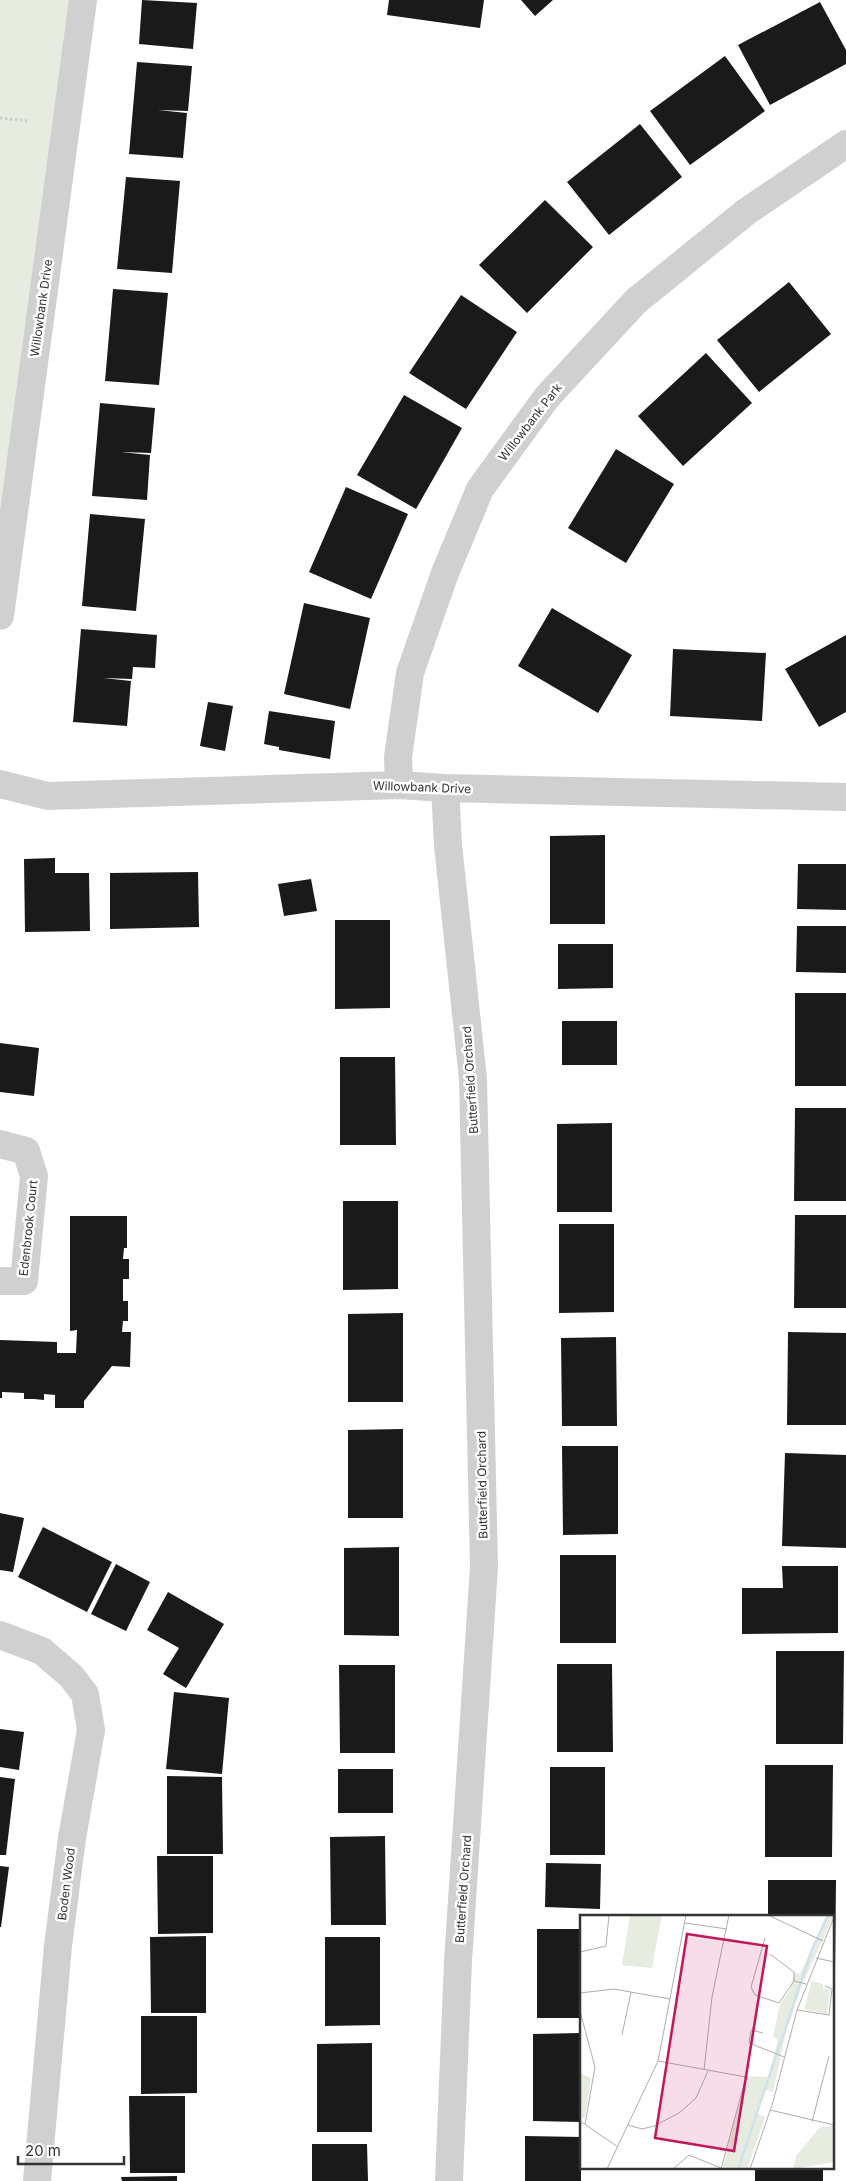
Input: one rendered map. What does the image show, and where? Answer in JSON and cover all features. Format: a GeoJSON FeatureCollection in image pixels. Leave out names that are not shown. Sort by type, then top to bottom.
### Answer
{"type":"FeatureCollection","features":[{"type":"Feature","properties":{"kind":"street","name":"Willowbank Drive"},"geometry":{"type":"LineString","coordinates":[[0,616],[83,0]]}},
{"type":"Feature","properties":{"kind":"street","name":"Willowbank Park"},"geometry":{"type":"LineString","coordinates":[[398,785],[398,758],[410,672],[445,573],[480,489],[547,397],[636,301],[746,212],[846,144]]}},
{"type":"Feature","properties":{"kind":"street","name":"Willowbank Drive"},"geometry":{"type":"LineString","coordinates":[[0,784],[48,796],[398,785],[445,788],[846,797]]}},
{"type":"Feature","properties":{"kind":"street","name":"Butterfield Orchard"},"geometry":{"type":"LineString","coordinates":[[445,788],[448,844],[473,1079],[484,1567],[458,1961],[449,2181]]}},
{"type":"Feature","properties":{"kind":"street","name":"Edenbrook Court"},"geometry":{"type":"LineString","coordinates":[[0,1144],[26,1151],[34,1176],[24,1281],[0,1281]]}},
{"type":"Feature","properties":{"kind":"street","name":"Boden Wood"},"geometry":{"type":"LineString","coordinates":[[0,1635],[42,1651],[71,1676],[85,1694],[91,1730],[72,1838],[58,1946],[37,2181]]}},
{"type":"Feature","properties":{"kind":"path"},"geometry":{"type":"LineString","coordinates":[[0,118],[30,121]]}},
{"type":"Feature","properties":{"kind":"shaded area"},"geometry":{"type":"Polygon","coordinates":[[[0,0],[73,0],[0,527],[0,0]]]}},
{"type":"Feature","properties":{"kind":"building"},"geometry":{"type":"Polygon","coordinates":[[[142,0],[197,3],[193,49],[139,44],[142,0]]]}},
{"type":"Feature","properties":{"kind":"building"},"geometry":{"type":"Polygon","coordinates":[[[389,0],[484,0],[480,28],[387,15],[389,0]]]}},
{"type":"Feature","properties":{"kind":"building"},"geometry":{"type":"Polygon","coordinates":[[[521,0],[553,0],[535,16],[521,0]]]}},
{"type":"Feature","properties":{"kind":"building"},"geometry":{"type":"Polygon","coordinates":[[[820,2],[846,50],[846,64],[770,105],[738,45],[820,2]]]}},
{"type":"Feature","properties":{"kind":"building"},"geometry":{"type":"Polygon","coordinates":[[[725,56],[765,111],[690,165],[650,111],[725,56]]]}},
{"type":"Feature","properties":{"kind":"building"},"geometry":{"type":"Polygon","coordinates":[[[137,62],[192,66],[188,111],[158,110],[187,113],[183,158],[129,154],[137,62]]]}},
{"type":"Feature","properties":{"kind":"building"},"geometry":{"type":"Polygon","coordinates":[[[640,124],[682,177],[609,235],[567,182],[640,124]]]}},
{"type":"Feature","properties":{"kind":"building"},"geometry":{"type":"Polygon","coordinates":[[[126,177],[180,181],[172,273],[117,269],[126,177]]]}},
{"type":"Feature","properties":{"kind":"building"},"geometry":{"type":"Polygon","coordinates":[[[545,200],[593,247],[527,313],[479,265],[545,200]]]}},
{"type":"Feature","properties":{"kind":"building"},"geometry":{"type":"Polygon","coordinates":[[[789,282],[831,334],[759,392],[717,340],[789,282]]]}},
{"type":"Feature","properties":{"kind":"building"},"geometry":{"type":"Polygon","coordinates":[[[113,289],[168,293],[159,385],[105,381],[113,289]]]}},
{"type":"Feature","properties":{"kind":"building"},"geometry":{"type":"Polygon","coordinates":[[[461,295],[517,332],[466,409],[409,373],[461,295]]]}},
{"type":"Feature","properties":{"kind":"building"},"geometry":{"type":"Polygon","coordinates":[[[706,353],[752,403],[683,466],[638,416],[706,353]]]}},
{"type":"Feature","properties":{"kind":"building"},"geometry":{"type":"Polygon","coordinates":[[[404,395],[462,428],[416,509],[357,475],[404,395]]]}},
{"type":"Feature","properties":{"kind":"building"},"geometry":{"type":"Polygon","coordinates":[[[100,403],[155,408],[151,453],[121,452],[150,455],[147,500],[92,496],[100,403]]]}},
{"type":"Feature","properties":{"kind":"building"},"geometry":{"type":"Polygon","coordinates":[[[616,449],[674,484],[626,563],[568,528],[616,449]]]}},
{"type":"Feature","properties":{"kind":"building"},"geometry":{"type":"Polygon","coordinates":[[[346,487],[408,514],[371,599],[309,572],[346,487]]]}},
{"type":"Feature","properties":{"kind":"building"},"geometry":{"type":"Polygon","coordinates":[[[90,514],[145,519],[136,611],[82,606],[90,514]]]}},
{"type":"Feature","properties":{"kind":"building"},"geometry":{"type":"Polygon","coordinates":[[[304,603],[370,618],[350,709],[284,694],[304,603]]]}},
{"type":"Feature","properties":{"kind":"building"},"geometry":{"type":"Polygon","coordinates":[[[552,608],[632,655],[598,713],[518,666],[552,608]]]}},
{"type":"Feature","properties":{"kind":"building"},"geometry":{"type":"Polygon","coordinates":[[[81,629],[157,635],[155,668],[133,667],[132,679],[103,678],[131,681],[127,726],[73,722],[81,629]]]}},
{"type":"Feature","properties":{"kind":"building"},"geometry":{"type":"Polygon","coordinates":[[[846,635],[846,712],[819,727],[785,669],[846,635]]]}},
{"type":"Feature","properties":{"kind":"building"},"geometry":{"type":"Polygon","coordinates":[[[673,649],[766,653],[762,721],[670,716],[673,649]]]}},
{"type":"Feature","properties":{"kind":"building"},"geometry":{"type":"Polygon","coordinates":[[[208,702],[233,706],[225,751],[200,746],[208,702]]]}},
{"type":"Feature","properties":{"kind":"building"},"geometry":{"type":"Polygon","coordinates":[[[269,711],[335,721],[330,759],[279,750],[279,747],[264,744],[269,711]]]}},
{"type":"Feature","properties":{"kind":"building"},"geometry":{"type":"Polygon","coordinates":[[[605,835],[605,924],[550,924],[550,836],[605,835]]]}},
{"type":"Feature","properties":{"kind":"building"},"geometry":{"type":"Polygon","coordinates":[[[55,858],[55,873],[89,873],[90,931],[25,932],[24,859],[55,858]]]}},
{"type":"Feature","properties":{"kind":"building"},"geometry":{"type":"Polygon","coordinates":[[[798,864],[846,864],[846,910],[797,909],[798,864]]]}},
{"type":"Feature","properties":{"kind":"building"},"geometry":{"type":"Polygon","coordinates":[[[198,872],[199,927],[110,929],[110,873],[198,872]]]}},
{"type":"Feature","properties":{"kind":"building"},"geometry":{"type":"Polygon","coordinates":[[[311,879],[317,911],[284,916],[278,884],[311,879]]]}},
{"type":"Feature","properties":{"kind":"building"},"geometry":{"type":"Polygon","coordinates":[[[335,920],[390,920],[390,1008],[335,1009],[335,920]]]}},
{"type":"Feature","properties":{"kind":"building"},"geometry":{"type":"Polygon","coordinates":[[[797,926],[846,926],[846,973],[796,972],[797,926]]]}},
{"type":"Feature","properties":{"kind":"building"},"geometry":{"type":"Polygon","coordinates":[[[558,944],[613,944],[613,988],[558,989],[558,944]]]}},
{"type":"Feature","properties":{"kind":"building"},"geometry":{"type":"Polygon","coordinates":[[[795,993],[846,993],[846,1086],[795,1086],[795,993]]]}},
{"type":"Feature","properties":{"kind":"building"},"geometry":{"type":"Polygon","coordinates":[[[562,1021],[617,1021],[617,1065],[562,1065],[562,1021]]]}},
{"type":"Feature","properties":{"kind":"building"},"geometry":{"type":"Polygon","coordinates":[[[0,1043],[39,1048],[34,1096],[0,1092],[0,1043]]]}},
{"type":"Feature","properties":{"kind":"building"},"geometry":{"type":"Polygon","coordinates":[[[340,1057],[395,1057],[396,1145],[340,1145],[340,1057]]]}},
{"type":"Feature","properties":{"kind":"building"},"geometry":{"type":"Polygon","coordinates":[[[795,1108],[846,1108],[846,1201],[794,1201],[795,1108]]]}},
{"type":"Feature","properties":{"kind":"building"},"geometry":{"type":"Polygon","coordinates":[[[612,1123],[612,1212],[557,1212],[557,1124],[612,1123]]]}},
{"type":"Feature","properties":{"kind":"building"},"geometry":{"type":"Polygon","coordinates":[[[343,1201],[398,1201],[398,1289],[343,1290],[343,1201]]]}},
{"type":"Feature","properties":{"kind":"building"},"geometry":{"type":"Polygon","coordinates":[[[795,1215],[846,1215],[846,1308],[794,1308],[795,1215]]]}},
{"type":"Feature","properties":{"kind":"building"},"geometry":{"type":"Polygon","coordinates":[[[70,1216],[127,1216],[127,1248],[124,1248],[123,1259],[129,1259],[129,1279],[123,1279],[123,1301],[128,1301],[128,1321],[123,1321],[122,1332],[131,1332],[130,1367],[112,1366],[84,1401],[84,1408],[55,1408],[55,1395],[44,1394],[44,1400],[24,1399],[24,1393],[2,1392],[2,1398],[0,1398],[0,1340],[57,1342],[57,1353],[76,1353],[77,1330],[70,1331],[70,1216]]]}},
{"type":"Feature","properties":{"kind":"building"},"geometry":{"type":"Polygon","coordinates":[[[559,1224],[614,1224],[614,1312],[559,1313],[559,1224]]]}},
{"type":"Feature","properties":{"kind":"building"},"geometry":{"type":"Polygon","coordinates":[[[403,1313],[403,1402],[348,1402],[348,1314],[403,1313]]]}},
{"type":"Feature","properties":{"kind":"building"},"geometry":{"type":"Polygon","coordinates":[[[788,1332],[846,1333],[846,1425],[787,1425],[788,1332]]]}},
{"type":"Feature","properties":{"kind":"building"},"geometry":{"type":"Polygon","coordinates":[[[616,1337],[617,1426],[562,1426],[561,1338],[616,1337]]]}},
{"type":"Feature","properties":{"kind":"building"},"geometry":{"type":"Polygon","coordinates":[[[403,1429],[403,1518],[348,1518],[348,1430],[403,1429]]]}},
{"type":"Feature","properties":{"kind":"building"},"geometry":{"type":"Polygon","coordinates":[[[562,1446],[618,1446],[618,1534],[563,1535],[562,1446]]]}},
{"type":"Feature","properties":{"kind":"building"},"geometry":{"type":"Polygon","coordinates":[[[785,1453],[846,1455],[846,1548],[782,1546],[785,1453]]]}},
{"type":"Feature","properties":{"kind":"building"},"geometry":{"type":"Polygon","coordinates":[[[0,1513],[24,1518],[13,1572],[0,1570],[0,1513]]]}},
{"type":"Feature","properties":{"kind":"building"},"geometry":{"type":"Polygon","coordinates":[[[43,1527],[112,1562],[87,1612],[18,1577],[43,1527]]]}},
{"type":"Feature","properties":{"kind":"building"},"geometry":{"type":"Polygon","coordinates":[[[399,1547],[399,1636],[344,1635],[344,1548],[399,1547]]]}},
{"type":"Feature","properties":{"kind":"building"},"geometry":{"type":"Polygon","coordinates":[[[560,1555],[616,1555],[616,1643],[560,1643],[560,1555]]]}},
{"type":"Feature","properties":{"kind":"building"},"geometry":{"type":"Polygon","coordinates":[[[116,1564],[150,1582],[126,1631],[91,1614],[116,1564]]]}},
{"type":"Feature","properties":{"kind":"building"},"geometry":{"type":"Polygon","coordinates":[[[782,1566],[838,1566],[838,1633],[742,1634],[742,1588],[783,1588],[782,1566]]]}},
{"type":"Feature","properties":{"kind":"building"},"geometry":{"type":"Polygon","coordinates":[[[168,1592],[224,1624],[186,1688],[163,1674],[179,1648],[147,1630],[168,1592]]]}},
{"type":"Feature","properties":{"kind":"building"},"geometry":{"type":"Polygon","coordinates":[[[776,1651],[844,1651],[843,1744],[776,1744],[776,1651]]]}},
{"type":"Feature","properties":{"kind":"building"},"geometry":{"type":"Polygon","coordinates":[[[557,1664],[612,1664],[613,1752],[557,1752],[557,1664]]]}},
{"type":"Feature","properties":{"kind":"building"},"geometry":{"type":"Polygon","coordinates":[[[339,1665],[395,1665],[395,1753],[340,1753],[339,1665]]]}},
{"type":"Feature","properties":{"kind":"building"},"geometry":{"type":"Polygon","coordinates":[[[174,1692],[229,1698],[222,1774],[166,1769],[174,1692]]]}},
{"type":"Feature","properties":{"kind":"building"},"geometry":{"type":"Polygon","coordinates":[[[0,1729],[24,1732],[19,1770],[0,1767],[0,1729]]]}},
{"type":"Feature","properties":{"kind":"building"},"geometry":{"type":"Polygon","coordinates":[[[765,1765],[833,1765],[832,1857],[765,1857],[765,1765]]]}},
{"type":"Feature","properties":{"kind":"building"},"geometry":{"type":"Polygon","coordinates":[[[550,1767],[605,1767],[605,1855],[550,1855],[550,1767]]]}},
{"type":"Feature","properties":{"kind":"building"},"geometry":{"type":"Polygon","coordinates":[[[338,1769],[393,1769],[393,1813],[338,1813],[338,1769]]]}},
{"type":"Feature","properties":{"kind":"building"},"geometry":{"type":"Polygon","coordinates":[[[167,1776],[222,1777],[223,1854],[167,1854],[167,1776]]]}},
{"type":"Feature","properties":{"kind":"building"},"geometry":{"type":"Polygon","coordinates":[[[0,1777],[15,1779],[6,1855],[0,1855],[0,1777]]]}},
{"type":"Feature","properties":{"kind":"building"},"geometry":{"type":"Polygon","coordinates":[[[385,1836],[386,1925],[331,1925],[330,1837],[385,1836]]]}},
{"type":"Feature","properties":{"kind":"building"},"geometry":{"type":"Polygon","coordinates":[[[157,1856],[213,1856],[213,1933],[158,1934],[157,1856]]]}},
{"type":"Feature","properties":{"kind":"building"},"geometry":{"type":"Polygon","coordinates":[[[546,1863],[601,1864],[600,1909],[545,1907],[546,1863]]]}},
{"type":"Feature","properties":{"kind":"building"},"geometry":{"type":"Polygon","coordinates":[[[0,1866],[9,1867],[1,1927],[0,1927],[0,1866]]]}},
{"type":"Feature","properties":{"kind":"building"},"geometry":{"type":"Polygon","coordinates":[[[768,1880],[836,1880],[835,1973],[834,1915],[768,1915],[768,1880]]]}},
{"type":"Feature","properties":{"kind":"building"},"geometry":{"type":"Polygon","coordinates":[[[537,1929],[580,1929],[580,2018],[537,2018],[537,1929]]]}},
{"type":"Feature","properties":{"kind":"building"},"geometry":{"type":"Polygon","coordinates":[[[206,1936],[206,2013],[151,2013],[150,1937],[206,1936]]]}},
{"type":"Feature","properties":{"kind":"building"},"geometry":{"type":"Polygon","coordinates":[[[325,1937],[380,1937],[380,2025],[325,2026],[325,1937]]]}},
{"type":"Feature","properties":{"kind":"building"},"geometry":{"type":"Polygon","coordinates":[[[141,2016],[197,2016],[197,2093],[141,2094],[141,2016]]]}},
{"type":"Feature","properties":{"kind":"building"},"geometry":{"type":"Polygon","coordinates":[[[580,2033],[580,2122],[533,2121],[533,2034],[580,2033]]]}},
{"type":"Feature","properties":{"kind":"building"},"geometry":{"type":"Polygon","coordinates":[[[372,2043],[372,2132],[317,2132],[317,2044],[372,2043]]]}},
{"type":"Feature","properties":{"kind":"building"},"geometry":{"type":"Polygon","coordinates":[[[129,2096],[185,2096],[185,2173],[130,2173],[129,2096]]]}},
{"type":"Feature","properties":{"kind":"building"},"geometry":{"type":"Polygon","coordinates":[[[525,2136],[580,2137],[581,2181],[525,2181],[525,2136]]]}},
{"type":"Feature","properties":{"kind":"building"},"geometry":{"type":"Polygon","coordinates":[[[312,2144],[367,2144],[368,2181],[312,2181],[312,2144]]]}},
{"type":"Feature","properties":{"kind":"building"},"geometry":{"type":"Polygon","coordinates":[[[755,2168],[823,2168],[823,2181],[755,2181],[755,2168]]]}},
{"type":"Feature","properties":{"kind":"building"},"geometry":{"type":"Polygon","coordinates":[[[177,2176],[177,2181],[122,2181],[121,2177],[177,2176]]]}}]}
